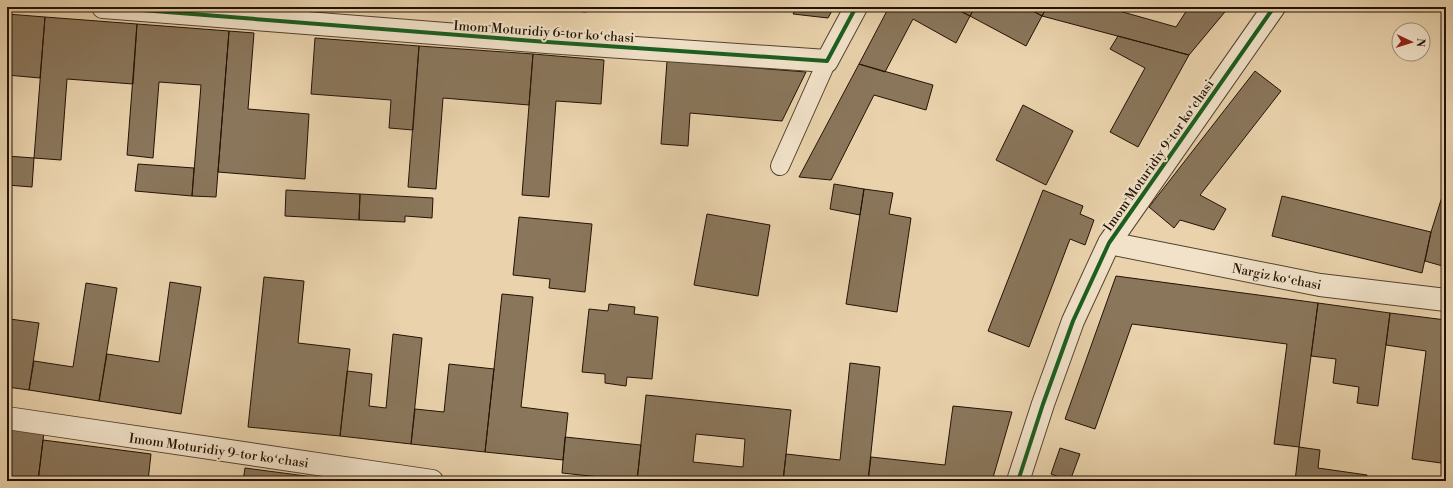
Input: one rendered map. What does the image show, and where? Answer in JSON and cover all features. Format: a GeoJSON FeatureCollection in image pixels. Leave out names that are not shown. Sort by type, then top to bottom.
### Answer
{"type":"FeatureCollection","features":[{"type":"Feature","properties":{"kind":"street","name":"Imom Moturidiy 6-tor koʻchasi"},"geometry":{"type":"LineString","coordinates":[[103,7],[555,42],[827,61]]}},
{"type":"Feature","properties":{"kind":"street"},"geometry":{"type":"LineString","coordinates":[[827,61],[856,7]]}},
{"type":"Feature","properties":{"kind":"street","name":"Imom Moturidiy 9-tor koʻchasi"},"geometry":{"type":"LineString","coordinates":[[1018,481],[1073,321],[1109,243],[1274,7]]}},
{"type":"Feature","properties":{"kind":"street","name":"Nargiz koʻchasi"},"geometry":{"type":"LineString","coordinates":[[1109,243],[1320,285],[1446,300]]}},
{"type":"Feature","properties":{"kind":"street","name":"Imom Moturidiy 9-tor koʻchasi"},"geometry":{"type":"LineString","coordinates":[[7,418],[432,481]]}},
{"type":"Feature","properties":{"kind":"lane"},"geometry":{"type":"LineString","coordinates":[[780,166],[827,61]]}},
{"type":"Feature","properties":{"kind":"building"},"geometry":{"type":"Polygon","coordinates":[[[528,7],[586,7],[586,12],[528,7]]]}},
{"type":"Feature","properties":{"kind":"building"},"geometry":{"type":"Polygon","coordinates":[[[797,7],[834,7],[828,18],[793,14],[797,7]]]}},
{"type":"Feature","properties":{"kind":"building"},"geometry":{"type":"Polygon","coordinates":[[[889,7],[952,7],[970,16],[956,43],[913,19],[885,72],[859,64],[889,7]]]}},
{"type":"Feature","properties":{"kind":"building"},"geometry":{"type":"Polygon","coordinates":[[[952,7],[975,7],[970,16],[952,7]]]}},
{"type":"Feature","properties":{"kind":"building"},"geometry":{"type":"Polygon","coordinates":[[[975,7],[1026,7],[1042,16],[1026,46],[970,16],[975,7]]]}},
{"type":"Feature","properties":{"kind":"building"},"geometry":{"type":"Polygon","coordinates":[[[1026,7],[1047,7],[1042,16],[1026,7]]]}},
{"type":"Feature","properties":{"kind":"building"},"geometry":{"type":"Polygon","coordinates":[[[1047,7],[1105,7],[1176,27],[1189,7],[1229,7],[1189,55],[1042,16],[1047,7]]]}},
{"type":"Feature","properties":{"kind":"building"},"geometry":{"type":"Polygon","coordinates":[[[7,14],[45,17],[40,78],[7,75],[7,14]]]}},
{"type":"Feature","properties":{"kind":"building"},"geometry":{"type":"Polygon","coordinates":[[[45,17],[137,24],[133,84],[67,79],[61,160],[34,158],[45,17]]]}},
{"type":"Feature","properties":{"kind":"building"},"geometry":{"type":"Polygon","coordinates":[[[137,24],[229,31],[216,197],[192,196],[201,85],[159,82],[153,158],[127,155],[137,24]]]}},
{"type":"Feature","properties":{"kind":"building"},"geometry":{"type":"Polygon","coordinates":[[[229,31],[254,33],[248,109],[309,114],[305,179],[218,172],[229,31]]]}},
{"type":"Feature","properties":{"kind":"building"},"geometry":{"type":"Polygon","coordinates":[[[1118,36],[1189,55],[1138,147],[1110,132],[1145,68],[1110,49],[1118,36]]]}},
{"type":"Feature","properties":{"kind":"building"},"geometry":{"type":"Polygon","coordinates":[[[315,38],[419,46],[413,130],[389,128],[391,100],[311,94],[315,38]]]}},
{"type":"Feature","properties":{"kind":"building"},"geometry":{"type":"Polygon","coordinates":[[[419,46],[533,54],[529,105],[443,98],[436,189],[408,187],[419,46]]]}},
{"type":"Feature","properties":{"kind":"building"},"geometry":{"type":"Polygon","coordinates":[[[533,54],[604,60],[601,104],[556,101],[549,197],[522,195],[533,54]]]}},
{"type":"Feature","properties":{"kind":"building"},"geometry":{"type":"Polygon","coordinates":[[[667,61],[806,72],[782,121],[690,113],[688,146],[661,144],[667,61]]]}},
{"type":"Feature","properties":{"kind":"building"},"geometry":{"type":"Polygon","coordinates":[[[859,64],[933,85],[926,110],[874,95],[831,180],[799,177],[859,64]]]}},
{"type":"Feature","properties":{"kind":"building"},"geometry":{"type":"Polygon","coordinates":[[[1255,71],[1281,91],[1200,195],[1226,209],[1214,230],[1180,220],[1174,228],[1149,207],[1255,71]]]}},
{"type":"Feature","properties":{"kind":"building"},"geometry":{"type":"Polygon","coordinates":[[[1023,105],[1073,131],[1046,185],[996,160],[1023,105]]]}},
{"type":"Feature","properties":{"kind":"building"},"geometry":{"type":"Polygon","coordinates":[[[7,156],[34,158],[32,187],[7,185],[7,156]]]}},
{"type":"Feature","properties":{"kind":"building"},"geometry":{"type":"Polygon","coordinates":[[[138,164],[194,168],[192,196],[135,191],[138,164]]]}},
{"type":"Feature","properties":{"kind":"building"},"geometry":{"type":"Polygon","coordinates":[[[834,184],[864,189],[860,215],[830,209],[834,184]]]}},
{"type":"Feature","properties":{"kind":"building"},"geometry":{"type":"Polygon","coordinates":[[[1446,184],[1446,267],[1425,261],[1431,232],[1446,184]]]}},
{"type":"Feature","properties":{"kind":"building"},"geometry":{"type":"Polygon","coordinates":[[[864,189],[893,193],[889,214],[911,218],[897,312],[846,304],[864,189]]]}},
{"type":"Feature","properties":{"kind":"building"},"geometry":{"type":"Polygon","coordinates":[[[286,190],[360,194],[359,220],[285,216],[286,190]]]}},
{"type":"Feature","properties":{"kind":"building"},"geometry":{"type":"Polygon","coordinates":[[[1043,190],[1083,206],[1080,214],[1094,220],[1085,245],[1070,239],[1029,347],[988,331],[1043,190]]]}},
{"type":"Feature","properties":{"kind":"building"},"geometry":{"type":"Polygon","coordinates":[[[360,194],[433,198],[432,218],[405,216],[405,222],[359,220],[360,194]]]}},
{"type":"Feature","properties":{"kind":"building"},"geometry":{"type":"Polygon","coordinates":[[[1282,196],[1431,232],[1422,273],[1272,236],[1282,196]]]}},
{"type":"Feature","properties":{"kind":"building"},"geometry":{"type":"Polygon","coordinates":[[[707,214],[770,225],[758,296],[694,285],[707,214]]]}},
{"type":"Feature","properties":{"kind":"building"},"geometry":{"type":"Polygon","coordinates":[[[519,217],[592,224],[585,292],[549,288],[550,279],[513,275],[519,217]]]}},
{"type":"Feature","properties":{"kind":"building"},"geometry":{"type":"Polygon","coordinates":[[[1116,276],[1318,303],[1299,447],[1274,444],[1287,344],[1132,324],[1095,429],[1065,419],[1116,276]]]}},
{"type":"Feature","properties":{"kind":"building"},"geometry":{"type":"Polygon","coordinates":[[[264,277],[304,281],[298,343],[350,349],[340,436],[248,427],[264,277]]]}},
{"type":"Feature","properties":{"kind":"building"},"geometry":{"type":"Polygon","coordinates":[[[170,282],[201,287],[181,414],[99,401],[107,354],[159,362],[170,282]]]}},
{"type":"Feature","properties":{"kind":"building"},"geometry":{"type":"Polygon","coordinates":[[[86,283],[117,288],[99,401],[29,390],[34,361],[73,367],[86,283]]]}},
{"type":"Feature","properties":{"kind":"building"},"geometry":{"type":"Polygon","coordinates":[[[502,294],[533,297],[521,407],[568,413],[563,460],[485,452],[502,294]]]}},
{"type":"Feature","properties":{"kind":"building"},"geometry":{"type":"Polygon","coordinates":[[[1318,303],[1390,313],[1378,406],[1357,403],[1359,387],[1333,383],[1336,359],[1311,356],[1318,303]]]}},
{"type":"Feature","properties":{"kind":"building"},"geometry":{"type":"Polygon","coordinates":[[[609,304],[635,307],[634,314],[658,317],[652,379],[627,377],[626,386],[605,383],[605,374],[582,372],[589,309],[608,311],[609,304]]]}},
{"type":"Feature","properties":{"kind":"building"},"geometry":{"type":"Polygon","coordinates":[[[1390,313],[1446,320],[1446,423],[1441,463],[1412,459],[1426,351],[1386,345],[1390,313]]]}},
{"type":"Feature","properties":{"kind":"building"},"geometry":{"type":"Polygon","coordinates":[[[10,319],[39,323],[29,390],[7,387],[7,337],[10,319]]]}},
{"type":"Feature","properties":{"kind":"building"},"geometry":{"type":"Polygon","coordinates":[[[393,334],[422,338],[411,444],[340,436],[347,371],[372,374],[369,406],[386,408],[393,334]]]}},
{"type":"Feature","properties":{"kind":"building"},"geometry":{"type":"Polygon","coordinates":[[[850,363],[880,367],[868,481],[783,481],[786,454],[840,460],[850,363]]]}},
{"type":"Feature","properties":{"kind":"building"},"geometry":{"type":"Polygon","coordinates":[[[449,364],[494,369],[485,452],[411,444],[415,409],[444,412],[449,364]]]}},
{"type":"Feature","properties":{"kind":"building"},"geometry":{"type":"Polygon","coordinates":[[[646,395],[791,410],[783,481],[637,481],[646,395]],[[696,434],[693,462],[743,467],[745,439],[696,434]]]}},
{"type":"Feature","properties":{"kind":"building"},"geometry":{"type":"Polygon","coordinates":[[[953,406],[1012,412],[992,481],[868,481],[871,457],[945,465],[953,406]]]}},
{"type":"Feature","properties":{"kind":"building"},"geometry":{"type":"Polygon","coordinates":[[[7,427],[44,432],[38,481],[7,479],[7,427]]]}},
{"type":"Feature","properties":{"kind":"building"},"geometry":{"type":"Polygon","coordinates":[[[565,437],[641,445],[637,481],[562,473],[565,437]]]}},
{"type":"Feature","properties":{"kind":"building"},"geometry":{"type":"Polygon","coordinates":[[[43,440],[151,454],[148,481],[38,481],[43,440]]]}},
{"type":"Feature","properties":{"kind":"building"},"geometry":{"type":"Polygon","coordinates":[[[1299,447],[1320,450],[1318,468],[1367,475],[1367,481],[1295,481],[1299,447]]]}},
{"type":"Feature","properties":{"kind":"building"},"geometry":{"type":"Polygon","coordinates":[[[1060,448],[1080,454],[1070,481],[1051,474],[1060,448]]]}},
{"type":"Feature","properties":{"kind":"building"},"geometry":{"type":"Polygon","coordinates":[[[245,468],[344,481],[243,481],[245,468]]]}},
{"type":"Feature","properties":{"kind":"cycle path"},"geometry":{"type":"LineString","coordinates":[[103,7],[547,42],[827,61],[856,7]]}},
{"type":"Feature","properties":{"kind":"cycle path"},"geometry":{"type":"LineString","coordinates":[[1018,481],[1043,404],[1073,321],[1109,243],[1274,7]]}}]}
